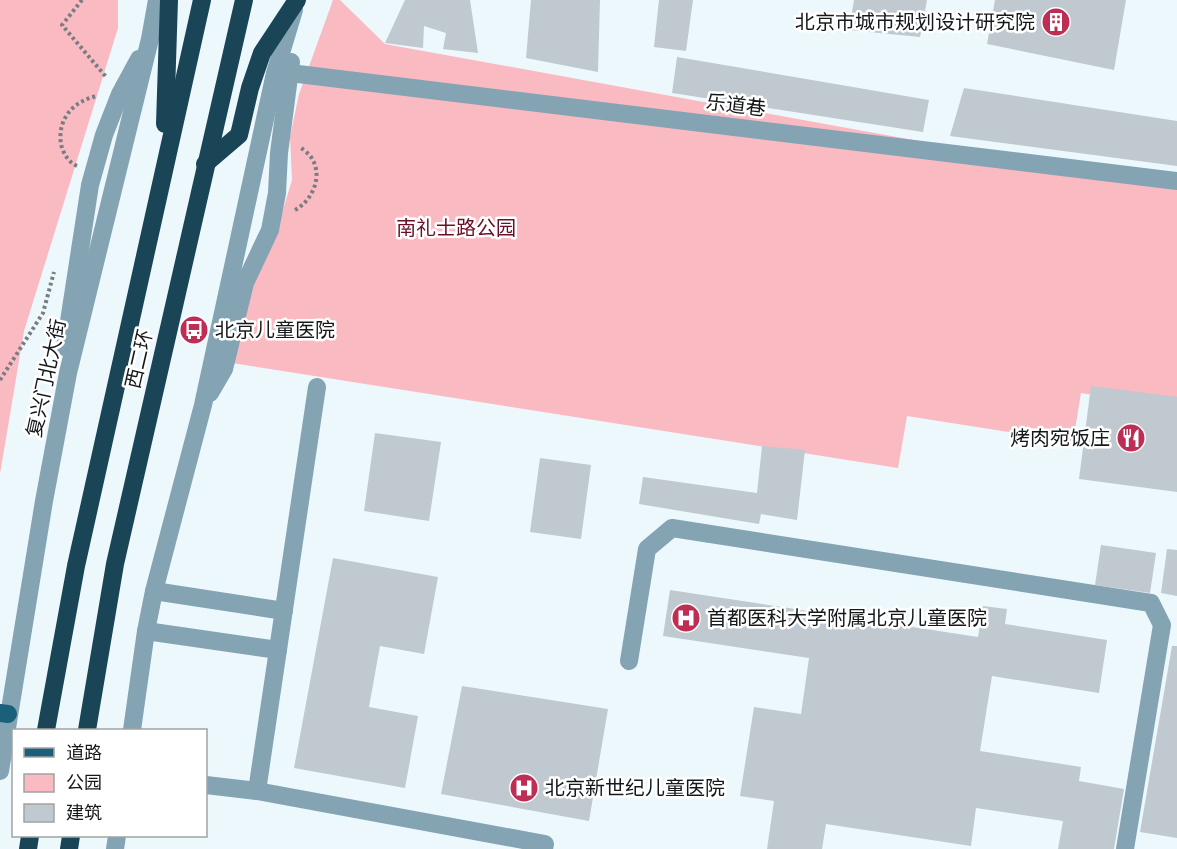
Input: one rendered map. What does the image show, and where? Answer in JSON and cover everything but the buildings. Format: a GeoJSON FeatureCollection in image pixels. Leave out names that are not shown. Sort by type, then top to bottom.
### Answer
{"type":"FeatureCollection","features":[{"type":"Feature","properties":{"kind":"highway"},"geometry":{"type":"LineString","coordinates":[[164,166],[169,0]]}},
{"type":"Feature","properties":{"kind":"highway","name":"西二环"},"geometry":{"type":"LineString","coordinates":[[46,729],[76,566],[202,0]]}},
{"type":"Feature","properties":{"kind":"highway","name":"西二环"},"geometry":{"type":"LineString","coordinates":[[87,729],[115,564],[244,0]]}},
{"type":"Feature","properties":{"kind":"highway"},"geometry":{"type":"LineString","coordinates":[[205,164],[239,135],[250,88],[262,52],[297,0]]}},
{"type":"Feature","properties":{"kind":"street","name":"复兴门北大街"},"geometry":{"type":"LineString","coordinates":[[0,771],[4,714],[52,453],[69,313],[90,185],[104,135],[120,94],[150,39],[157,0]]}},
{"type":"Feature","properties":{"kind":"street"},"geometry":{"type":"LineString","coordinates":[[203,405],[224,369],[245,284],[270,230],[277,193],[279,153],[297,0]]}},
{"type":"Feature","properties":{"kind":"street"},"geometry":{"type":"LineString","coordinates":[[132,729],[154,591],[203,405],[275,73],[297,0]]}},
{"type":"Feature","properties":{"kind":"street","name":"乐道巷"},"geometry":{"type":"LineString","coordinates":[[290,73],[1177,181]]}},
{"type":"Feature","properties":{"kind":"street"},"geometry":{"type":"LineString","coordinates":[[257,791],[317,387]]}},
{"type":"Feature","properties":{"kind":"street"},"geometry":{"type":"LineString","coordinates":[[629,662],[646,549],[672,528],[1151,603],[1162,625],[1125,849]]}},
{"type":"Feature","properties":{"kind":"street"},"geometry":{"type":"LineString","coordinates":[[154,591],[284,611]]}},
{"type":"Feature","properties":{"kind":"street"},"geometry":{"type":"LineString","coordinates":[[146,631],[278,650]]}},
{"type":"Feature","properties":{"kind":"street"},"geometry":{"type":"LineString","coordinates":[[207,784],[257,791],[545,844],[544,849]]}},
{"type":"Feature","properties":{"kind":"path"},"geometry":{"type":"LineString","coordinates":[[82,0],[62,25],[108,79],[106,87]]}},
{"type":"Feature","properties":{"kind":"path"},"geometry":{"type":"LineString","coordinates":[[0,380],[43,313],[55,267]]}},
{"type":"Feature","properties":{"kind":"green space"},"geometry":{"type":"Polygon","coordinates":[[[0,0],[118,0],[118,28],[24,331],[0,474],[0,0]]]}},
{"type":"Feature","properties":{"kind":"green space","name":"南礼士路公园"},"geometry":{"type":"Polygon","coordinates":[[[333,0],[340,0],[385,44],[1177,188],[1177,409],[1081,393],[1073,442],[907,416],[898,468],[232,363],[254,281],[272,246],[292,180],[290,137],[299,94],[333,0]]]}},
{"type":"Feature","properties":{"kind":"place","name":"北京市城市规划设计研究院"},"geometry":{"type":"Point","coordinates":[1056,22]}},
{"type":"Feature","properties":{"kind":"place","name":"北京儿童医院"},"geometry":{"type":"Point","coordinates":[194,330]}},
{"type":"Feature","properties":{"kind":"place","name":"烤肉宛饭庄"},"geometry":{"type":"Point","coordinates":[1131,438]}},
{"type":"Feature","properties":{"kind":"place","name":"首都医科大学附属北京儿童医院"},"geometry":{"type":"Point","coordinates":[686,618]}},
{"type":"Feature","properties":{"kind":"place","name":"北京新世纪儿童医院"},"geometry":{"type":"Point","coordinates":[524,788]}}]}
